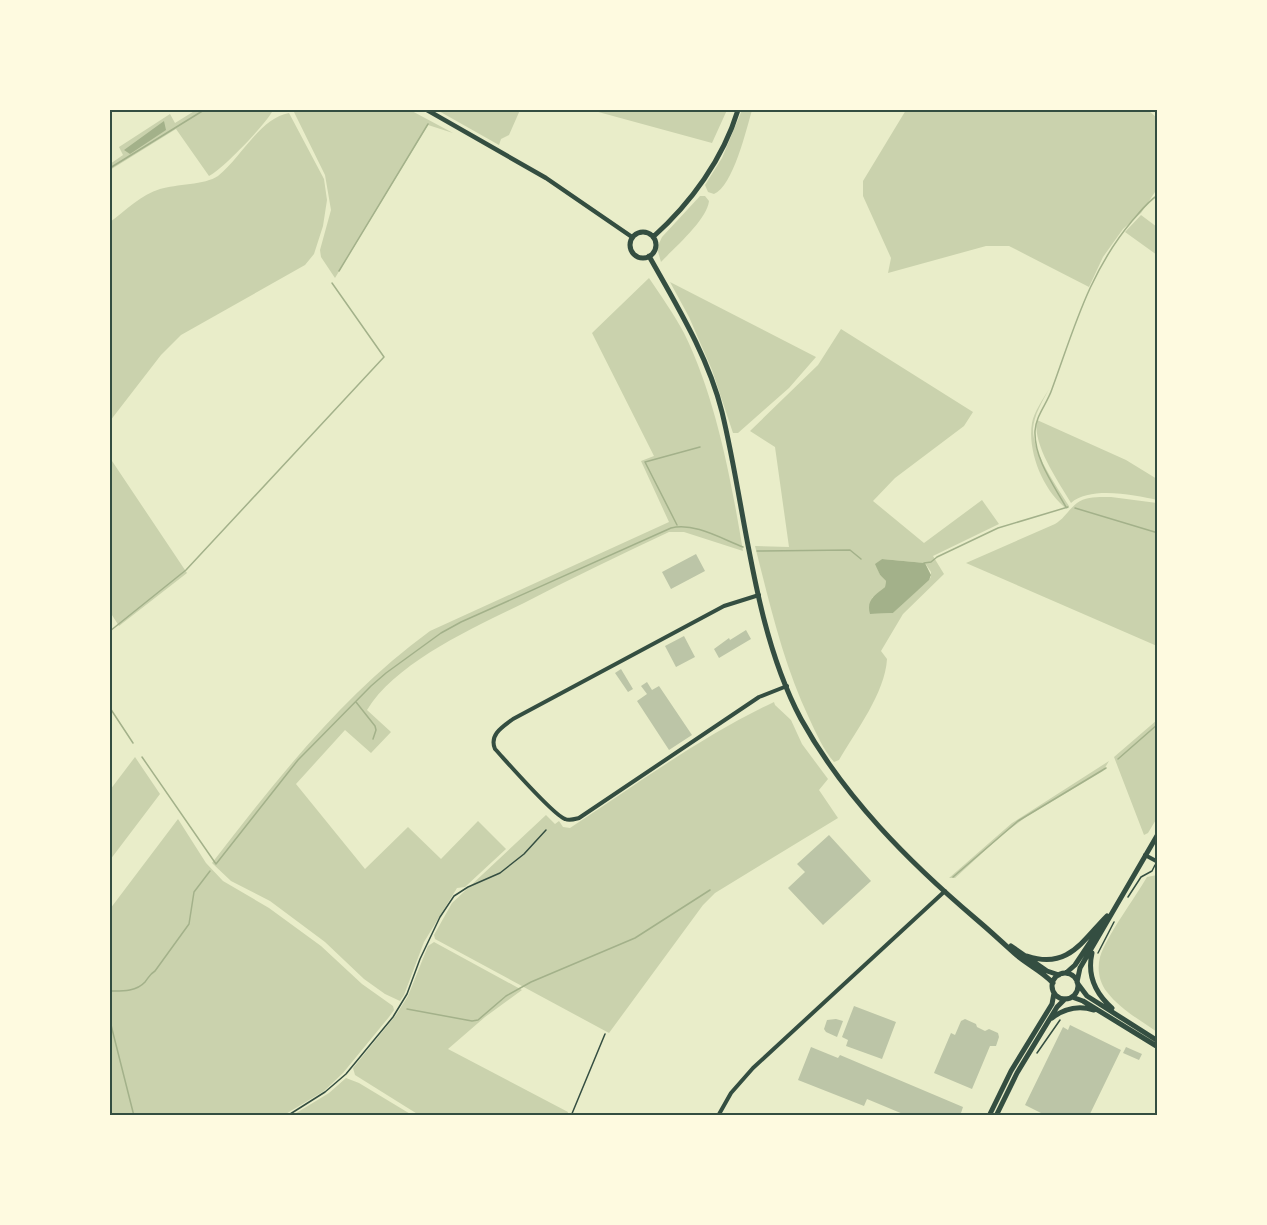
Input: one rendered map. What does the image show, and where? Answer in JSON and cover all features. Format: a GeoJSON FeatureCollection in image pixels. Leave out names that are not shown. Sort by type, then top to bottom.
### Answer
{"type":"FeatureCollection","features":[{"type":"Feature","properties":{"kind":"main road"},"geometry":{"type":"LineString","coordinates":[[653,237],[687,203],[709,172],[738,110]]}},
{"type":"Feature","properties":{"kind":"main road"},"geometry":{"type":"LineString","coordinates":[[641,232],[653,237],[656,247],[649,256],[643,258],[634,254],[630,246],[632,237],[641,232]]}},
{"type":"Feature","properties":{"kind":"main road"},"geometry":{"type":"LineString","coordinates":[[649,256],[698,345],[710,373],[724,421],[759,595],[770,636],[787,686],[810,734],[849,792],[879,827],[945,891],[1053,984]]}},
{"type":"Feature","properties":{"kind":"main road"},"geometry":{"type":"LineString","coordinates":[[1072,997],[1077,992],[1080,968],[1158,834]]}},
{"type":"Feature","properties":{"kind":"main road"},"geometry":{"type":"LineString","coordinates":[[1004,943],[1047,970],[1059,975],[1066,973],[1075,965],[1117,902]]}},
{"type":"Feature","properties":{"kind":"main road"},"geometry":{"type":"LineString","coordinates":[[1027,956],[1044,960],[1068,955],[1079,947],[1107,916]]}},
{"type":"Feature","properties":{"kind":"main road"},"geometry":{"type":"LineString","coordinates":[[1093,947],[1090,970],[1095,988],[1105,1002],[1125,1019]]}},
{"type":"Feature","properties":{"kind":"main road"},"geometry":{"type":"LineString","coordinates":[[1066,973],[1073,976],[1087,996],[1158,1041]]}},
{"type":"Feature","properties":{"kind":"main road"},"geometry":{"type":"LineString","coordinates":[[989,1116],[1011,1071],[1052,1004],[1053,984],[1059,975]]}},
{"type":"Feature","properties":{"kind":"main road"},"geometry":{"type":"LineString","coordinates":[[1054,993],[1065,999]]}},
{"type":"Feature","properties":{"kind":"main road"},"geometry":{"type":"LineString","coordinates":[[996,1116],[1017,1073],[1057,1007],[1065,999],[1078,998],[1158,1047]]}},
{"type":"Feature","properties":{"kind":"main road"},"geometry":{"type":"LineString","coordinates":[[1048,1021],[1072,1008],[1086,1007],[1101,1011]]}},
{"type":"Feature","properties":{"kind":"street"},"geometry":{"type":"LineString","coordinates":[[427,110],[546,178],[632,237]]}},
{"type":"Feature","properties":{"kind":"street"},"geometry":{"type":"LineString","coordinates":[[759,595],[724,606],[700,618],[513,719],[494,735],[493,743],[495,749],[552,808],[562,817],[572,820],[579,818],[668,760],[759,698],[787,686]]}},
{"type":"Feature","properties":{"kind":"street"},"geometry":{"type":"LineString","coordinates":[[1145,855],[1158,862]]}},
{"type":"Feature","properties":{"kind":"street"},"geometry":{"type":"LineString","coordinates":[[718,1116],[731,1093],[753,1068],[945,891]]}},
{"type":"Feature","properties":{"kind":"path"},"geometry":{"type":"LineString","coordinates":[[288,1116],[326,1092],[346,1074],[393,1017],[407,994],[420,959],[440,917],[454,896],[468,886],[500,873],[524,854],[546,830]]}},
{"type":"Feature","properties":{"kind":"path"},"geometry":{"type":"LineString","coordinates":[[1124,904],[1141,877],[1152,871]]}},
{"type":"Feature","properties":{"kind":"path"},"geometry":{"type":"LineString","coordinates":[[1097,956],[1114,922]]}},
{"type":"Feature","properties":{"kind":"path"},"geometry":{"type":"LineString","coordinates":[[1032,1057],[1055,1025],[1065,1017]]}},
{"type":"Feature","properties":{"kind":"path"},"geometry":{"type":"LineString","coordinates":[[571,1116],[605,1034]]}},
{"type":"Feature","properties":{"kind":"shaded area"},"geometry":{"type":"Polygon","coordinates":[[[196,110],[273,110],[244,146],[209,176],[176,129],[110,170],[110,164],[123,155],[119,147],[170,114],[175,123],[196,110]]]}},
{"type":"Feature","properties":{"kind":"shaded area"},"geometry":{"type":"Polygon","coordinates":[[[293,110],[410,110],[453,133],[428,125],[335,278],[321,257],[320,250],[331,210],[325,175],[293,110]]]}},
{"type":"Feature","properties":{"kind":"shaded area"},"geometry":{"type":"Polygon","coordinates":[[[437,110],[520,110],[509,135],[501,139],[499,145],[437,110]]]}},
{"type":"Feature","properties":{"kind":"shaded area"},"geometry":{"type":"Polygon","coordinates":[[[591,110],[727,110],[712,143],[591,110]]]}},
{"type":"Feature","properties":{"kind":"shaded area"},"geometry":{"type":"Polygon","coordinates":[[[742,110],[752,110],[733,169],[721,189],[714,194],[708,192],[705,185],[722,158],[742,110]]]}},
{"type":"Feature","properties":{"kind":"shaded area"},"geometry":{"type":"Polygon","coordinates":[[[906,110],[1148,110],[1157,118],[1157,189],[1141,213],[1123,229],[1103,257],[1089,287],[1009,246],[986,246],[888,273],[891,258],[863,196],[863,181],[906,110]]]}},
{"type":"Feature","properties":{"kind":"shaded area"},"geometry":{"type":"Polygon","coordinates":[[[289,113],[324,179],[327,200],[323,226],[314,254],[305,265],[181,335],[161,355],[110,421],[110,222],[153,191],[206,181],[218,176],[269,122],[289,113]]]}},
{"type":"Feature","properties":{"kind":"shaded area"},"geometry":{"type":"Polygon","coordinates":[[[164,121],[166,130],[130,154],[124,150],[164,121]]]}},
{"type":"Feature","properties":{"kind":"shaded area"},"geometry":{"type":"Polygon","coordinates":[[[700,196],[705,196],[709,201],[707,209],[689,233],[661,262],[657,248],[662,237],[700,196]]]}},
{"type":"Feature","properties":{"kind":"shaded area"},"geometry":{"type":"Polygon","coordinates":[[[1141,215],[1157,227],[1157,255],[1125,232],[1141,215]]]}},
{"type":"Feature","properties":{"kind":"shaded area"},"geometry":{"type":"Polygon","coordinates":[[[649,278],[684,333],[705,384],[721,439],[743,551],[684,532],[669,532],[460,635],[416,661],[397,676],[367,710],[391,732],[371,753],[345,730],[296,784],[365,869],[408,827],[441,859],[478,821],[506,849],[465,887],[457,888],[424,942],[400,1001],[385,994],[364,979],[325,942],[270,901],[231,881],[212,863],[287,769],[340,710],[398,656],[430,631],[669,522],[641,461],[654,456],[592,333],[649,278]]]}},
{"type":"Feature","properties":{"kind":"shaded area"},"geometry":{"type":"Polygon","coordinates":[[[670,282],[816,357],[789,388],[738,433],[733,433],[712,370],[689,317],[670,282]]]}},
{"type":"Feature","properties":{"kind":"shaded area"},"geometry":{"type":"Polygon","coordinates":[[[841,329],[973,412],[964,426],[895,478],[873,501],[924,543],[982,500],[999,524],[933,556],[944,574],[903,614],[881,651],[887,659],[881,685],[861,724],[839,760],[834,762],[820,742],[800,697],[784,655],[766,590],[755,546],[789,547],[775,447],[750,431],[818,365],[841,329]],[[882,559],[876,564],[880,575],[886,581],[885,587],[872,598],[871,614],[893,613],[931,577],[931,572],[925,563],[882,559]]]}},
{"type":"Feature","properties":{"kind":"shaded area"},"geometry":{"type":"Polygon","coordinates":[[[1049,389],[1035,419],[1034,439],[1046,469],[1069,506],[1067,509],[1044,482],[1032,446],[1033,419],[1049,389]]]}},
{"type":"Feature","properties":{"kind":"shaded area"},"geometry":{"type":"Polygon","coordinates":[[[1037,420],[1126,460],[1157,479],[1157,500],[1125,494],[1101,493],[1079,498],[1071,503],[1042,452],[1037,420]]]}},
{"type":"Feature","properties":{"kind":"shaded area"},"geometry":{"type":"Polygon","coordinates":[[[110,458],[187,573],[119,626],[110,612],[110,458]]]}},
{"type":"Feature","properties":{"kind":"shaded area"},"geometry":{"type":"Polygon","coordinates":[[[1111,497],[1157,503],[1157,646],[966,563],[1055,524],[1085,499],[1111,497]]]}},
{"type":"Feature","properties":{"kind":"shaded area"},"geometry":{"type":"Polygon","coordinates":[[[882,559],[925,563],[931,575],[929,580],[893,613],[870,614],[870,601],[885,587],[886,581],[875,564],[882,559]]]}},
{"type":"Feature","properties":{"kind":"shaded area"},"geometry":{"type":"Polygon","coordinates":[[[774,702],[791,720],[802,744],[828,779],[819,790],[838,818],[715,893],[703,905],[609,1033],[435,939],[434,935],[452,903],[546,815],[555,824],[559,821],[563,827],[570,828],[695,745],[774,702]]]}},
{"type":"Feature","properties":{"kind":"shaded area"},"geometry":{"type":"Polygon","coordinates":[[[1157,720],[1157,818],[1148,833],[1144,835],[1114,757],[1157,720]]]}},
{"type":"Feature","properties":{"kind":"shaded area"},"geometry":{"type":"Polygon","coordinates":[[[135,757],[160,794],[110,860],[110,790],[135,757]]]}},
{"type":"Feature","properties":{"kind":"shaded area"},"geometry":{"type":"Polygon","coordinates":[[[1109,761],[1103,771],[1026,817],[1003,834],[955,878],[949,878],[1012,823],[1109,761]]]}},
{"type":"Feature","properties":{"kind":"shaded area"},"geometry":{"type":"Polygon","coordinates":[[[178,819],[206,863],[223,881],[269,908],[321,946],[362,984],[393,1006],[394,1010],[389,1017],[343,1073],[324,1091],[284,1115],[110,1115],[110,909],[178,819]]]}},
{"type":"Feature","properties":{"kind":"shaded area"},"geometry":{"type":"Polygon","coordinates":[[[1157,875],[1157,1032],[1130,1014],[1112,998],[1102,984],[1099,966],[1100,957],[1109,938],[1147,877],[1157,875]]]}},
{"type":"Feature","properties":{"kind":"shaded area"},"geometry":{"type":"Polygon","coordinates":[[[434,942],[522,990],[485,1017],[448,1049],[568,1112],[567,1115],[419,1115],[355,1075],[353,1068],[396,1015],[408,996],[428,946],[434,942]]]}},
{"type":"Feature","properties":{"kind":"shaded area"},"geometry":{"type":"Polygon","coordinates":[[[346,1078],[359,1083],[412,1115],[293,1115],[329,1093],[346,1078]]]}},
{"type":"Feature","properties":{"kind":"building"},"geometry":{"type":"Polygon","coordinates":[[[696,554],[705,571],[671,589],[662,572],[696,554]]]}},
{"type":"Feature","properties":{"kind":"building"},"geometry":{"type":"Polygon","coordinates":[[[746,630],[751,639],[719,658],[714,649],[729,638],[730,640],[746,630]]]}},
{"type":"Feature","properties":{"kind":"building"},"geometry":{"type":"Polygon","coordinates":[[[684,636],[695,657],[676,667],[665,646],[684,636]]]}},
{"type":"Feature","properties":{"kind":"building"},"geometry":{"type":"Polygon","coordinates":[[[621,669],[633,689],[628,692],[615,673],[621,669]]]}},
{"type":"Feature","properties":{"kind":"building"},"geometry":{"type":"Polygon","coordinates":[[[647,682],[652,690],[659,686],[692,735],[669,750],[637,701],[647,694],[641,686],[647,682]]]}},
{"type":"Feature","properties":{"kind":"building"},"geometry":{"type":"Polygon","coordinates":[[[829,835],[871,881],[823,925],[788,888],[805,872],[797,864],[829,835]]]}},
{"type":"Feature","properties":{"kind":"building"},"geometry":{"type":"Polygon","coordinates":[[[854,1006],[896,1022],[882,1059],[846,1046],[848,1040],[842,1037],[854,1006]]]}},
{"type":"Feature","properties":{"kind":"building"},"geometry":{"type":"Polygon","coordinates":[[[965,1019],[985,1031],[989,1029],[998,1033],[999,1037],[996,1046],[990,1046],[972,1089],[934,1073],[951,1033],[955,1035],[961,1021],[965,1019]]]}},
{"type":"Feature","properties":{"kind":"building"},"geometry":{"type":"Polygon","coordinates":[[[827,1020],[843,1021],[837,1037],[824,1029],[827,1020]]]}},
{"type":"Feature","properties":{"kind":"building"},"geometry":{"type":"Polygon","coordinates":[[[1070,1025],[1121,1050],[1089,1116],[1047,1116],[1025,1105],[1063,1027],[1068,1030],[1070,1025]]]}},
{"type":"Feature","properties":{"kind":"building"},"geometry":{"type":"Polygon","coordinates":[[[811,1047],[838,1058],[840,1055],[963,1107],[960,1116],[903,1116],[903,1114],[867,1099],[864,1106],[798,1080],[811,1047]]]}},
{"type":"Feature","properties":{"kind":"building"},"geometry":{"type":"Polygon","coordinates":[[[1126,1047],[1142,1054],[1139,1060],[1123,1053],[1126,1047]]]}},
{"type":"Feature","properties":{"kind":"waterway"},"geometry":{"type":"LineString","coordinates":[[110,168],[204,110]]}},
{"type":"Feature","properties":{"kind":"waterway"},"geometry":{"type":"LineString","coordinates":[[339,271],[428,124]]}},
{"type":"Feature","properties":{"kind":"waterway"},"geometry":{"type":"LineString","coordinates":[[1066,507],[1041,461],[1035,431],[1037,420],[1050,394],[1084,302],[1104,260],[1132,221],[1158,195]]}},
{"type":"Feature","properties":{"kind":"waterway"},"geometry":{"type":"LineString","coordinates":[[110,631],[186,570],[384,357],[332,283]]}},
{"type":"Feature","properties":{"kind":"waterway"},"geometry":{"type":"LineString","coordinates":[[677,525],[645,462],[700,447]]}},
{"type":"Feature","properties":{"kind":"waterway"},"geometry":{"type":"LineString","coordinates":[[924,563],[931,562],[998,528],[1068,507]]}},
{"type":"Feature","properties":{"kind":"waterway"},"geometry":{"type":"LineString","coordinates":[[1075,508],[1158,533]]}},
{"type":"Feature","properties":{"kind":"waterway"},"geometry":{"type":"LineString","coordinates":[[142,757],[216,864],[298,760],[371,686],[441,633],[671,528],[698,529],[743,547]]}},
{"type":"Feature","properties":{"kind":"waterway"},"geometry":{"type":"LineString","coordinates":[[757,551],[850,550],[861,559]]}},
{"type":"Feature","properties":{"kind":"waterway"},"geometry":{"type":"LineString","coordinates":[[356,702],[375,726],[373,739]]}},
{"type":"Feature","properties":{"kind":"waterway"},"geometry":{"type":"LineString","coordinates":[[110,708],[133,743]]}},
{"type":"Feature","properties":{"kind":"waterway"},"geometry":{"type":"LineString","coordinates":[[1118,759],[1158,724]]}},
{"type":"Feature","properties":{"kind":"waterway"},"geometry":{"type":"LineString","coordinates":[[953,877],[1018,821],[1106,768]]}},
{"type":"Feature","properties":{"kind":"waterway"},"geometry":{"type":"LineString","coordinates":[[110,991],[137,988],[155,971],[189,924],[194,892],[210,871]]}},
{"type":"Feature","properties":{"kind":"waterway"},"geometry":{"type":"LineString","coordinates":[[407,1009],[472,1021],[478,1020],[506,996],[531,982],[635,938],[710,890]]}},
{"type":"Feature","properties":{"kind":"waterway"},"geometry":{"type":"LineString","coordinates":[[110,992],[110,1021],[134,1116]]}}]}
